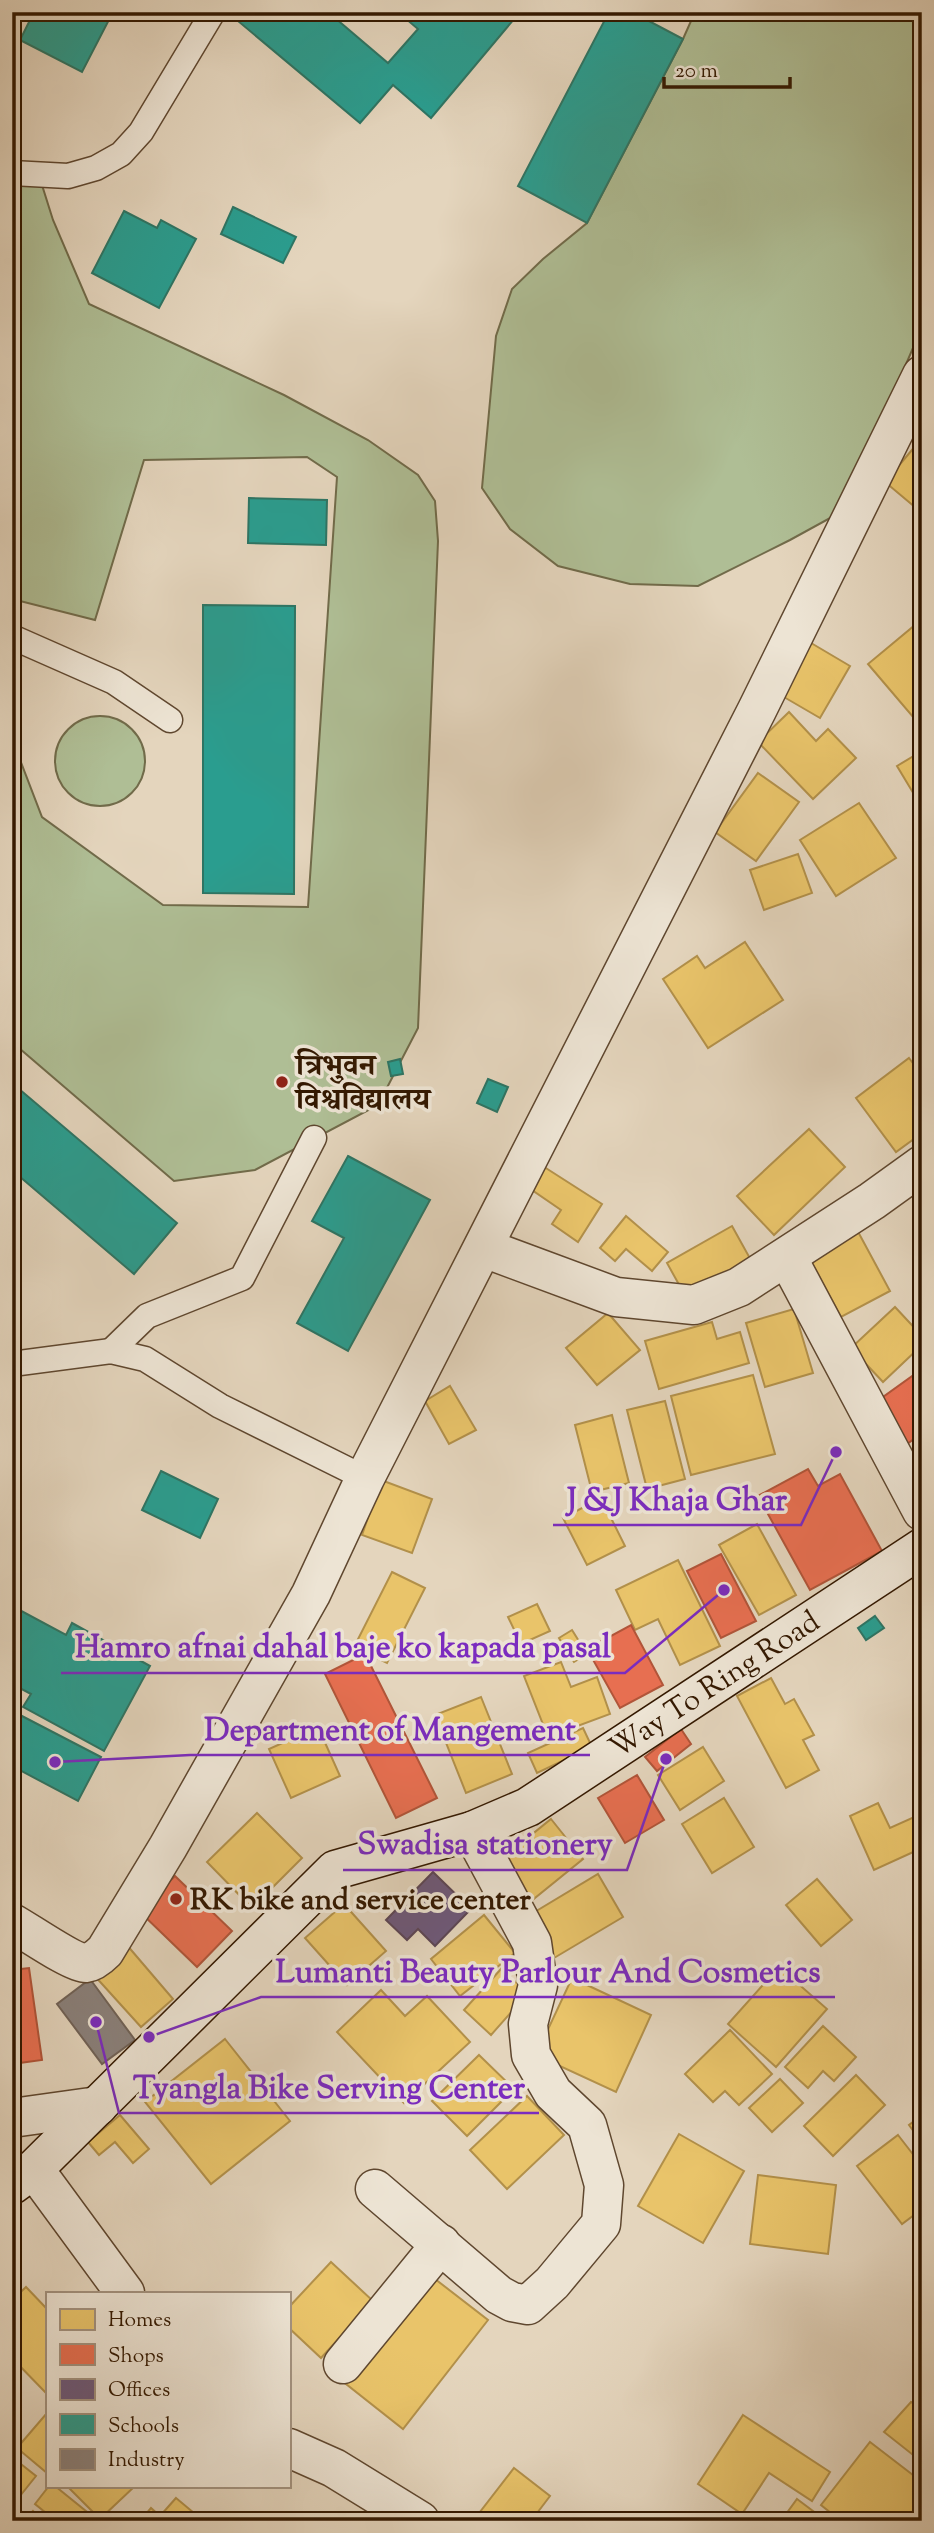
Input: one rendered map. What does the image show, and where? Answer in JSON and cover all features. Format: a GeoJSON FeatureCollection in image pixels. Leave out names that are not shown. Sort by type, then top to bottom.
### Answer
{"type":"FeatureCollection","features":[{"type":"Feature","properties":{"kind":"street"},"geometry":{"type":"LineString","coordinates":[[12,1923],[75,1960],[88,1963],[105,1951],[168,1847],[311,1594],[365,1478],[750,723],[922,375]]}},
{"type":"Feature","properties":{"kind":"street"},"geometry":{"type":"LineString","coordinates":[[484,1248],[616,1297],[694,1305],[739,1287],[872,1201],[922,1165]]}},
{"type":"Feature","properties":{"kind":"street"},"geometry":{"type":"LineString","coordinates":[[787,1257],[922,1511]]}},
{"type":"Feature","properties":{"kind":"street","name":"Way To Ring Road"},"geometry":{"type":"LineString","coordinates":[[23,2177],[335,1870],[472,1831],[528,1807],[922,1548]]}},
{"type":"Feature","properties":{"kind":"street"},"geometry":{"type":"LineString","coordinates":[[374,2189],[499,2295],[512,2302],[528,2305],[552,2283],[601,2224],[604,2185],[587,2125],[553,2093],[531,2055],[528,2024],[538,1985],[532,1943],[472,1831]]}},
{"type":"Feature","properties":{"kind":"street"},"geometry":{"type":"LineString","coordinates":[[12,2118],[97,2106]]}},
{"type":"Feature","properties":{"kind":"street"},"geometry":{"type":"LineString","coordinates":[[23,2177],[124,2292]]}},
{"type":"Feature","properties":{"kind":"street"},"geometry":{"type":"LineString","coordinates":[[343,2364],[441,2244]]}},
{"type":"Feature","properties":{"kind":"street"},"geometry":{"type":"LineString","coordinates":[[290,2448],[334,2468],[420,2521]]}},
{"type":"Feature","properties":{"kind":"lane"},"geometry":{"type":"LineString","coordinates":[[12,173],[68,176],[96,168],[121,154],[141,132],[214,12]]}},
{"type":"Feature","properties":{"kind":"lane"},"geometry":{"type":"LineString","coordinates":[[12,637],[114,682],[170,720]]}},
{"type":"Feature","properties":{"kind":"lane"},"geometry":{"type":"LineString","coordinates":[[111,1351],[147,1316],[242,1278],[314,1138]]}},
{"type":"Feature","properties":{"kind":"lane"},"geometry":{"type":"LineString","coordinates":[[12,1364],[111,1351],[145,1359],[220,1406],[365,1478]]}},
{"type":"Feature","properties":{"kind":"green space"},"geometry":{"type":"Polygon","coordinates":[[[695,12],[922,12],[922,327],[843,511],[698,586],[630,584],[558,566],[510,529],[482,488],[496,336],[512,289],[587,223],[695,12]]]}},
{"type":"Feature","properties":{"kind":"green space"},"geometry":{"type":"Polygon","coordinates":[[[12,177],[41,182],[53,220],[89,304],[284,395],[368,440],[418,475],[435,501],[438,541],[418,1028],[378,1105],[255,1170],[174,1181],[12,1042],[12,739],[42,817],[163,905],[308,907],[337,477],[307,457],[144,460],[95,620],[12,599],[12,177]]]}},
{"type":"Feature","properties":{"kind":"green space"},"geometry":{"type":"Polygon","coordinates":[[[100,716],[117,720],[132,729],[141,744],[145,761],[141,778],[132,793],[117,802],[100,806],[83,802],[68,793],[59,778],[55,761],[59,744],[68,729],[83,720],[100,716]]]}},
{"type":"Feature","properties":{"kind":"building: Homes"},"geometry":{"type":"Polygon","coordinates":[[[917,444],[922,448],[922,513],[885,482],[917,444]]]}},
{"type":"Feature","properties":{"kind":"building: Homes"},"geometry":{"type":"Polygon","coordinates":[[[915,625],[922,634],[922,722],[919,724],[868,664],[915,625]]]}},
{"type":"Feature","properties":{"kind":"building: Homes"},"geometry":{"type":"Polygon","coordinates":[[[806,640],[850,666],[820,718],[777,693],[806,640]]]}},
{"type":"Feature","properties":{"kind":"building: Homes"},"geometry":{"type":"Polygon","coordinates":[[[789,712],[816,741],[828,729],[856,758],[813,799],[758,742],[789,712]]]}},
{"type":"Feature","properties":{"kind":"building: Homes"},"geometry":{"type":"Polygon","coordinates":[[[922,751],[922,792],[915,796],[897,766],[922,751]]]}},
{"type":"Feature","properties":{"kind":"building: Homes"},"geometry":{"type":"Polygon","coordinates":[[[758,773],[799,802],[756,861],[715,832],[758,773]]]}},
{"type":"Feature","properties":{"kind":"building: Homes"},"geometry":{"type":"Polygon","coordinates":[[[859,803],[896,858],[836,896],[800,840],[859,803]]]}},
{"type":"Feature","properties":{"kind":"building: Homes"},"geometry":{"type":"Polygon","coordinates":[[[798,854],[812,893],[764,910],[750,870],[798,854]]]}},
{"type":"Feature","properties":{"kind":"building: Homes"},"geometry":{"type":"Polygon","coordinates":[[[745,942],[783,1000],[708,1048],[663,979],[697,956],[705,968],[745,942]]]}},
{"type":"Feature","properties":{"kind":"building: Homes"},"geometry":{"type":"Polygon","coordinates":[[[909,1058],[922,1075],[922,1133],[896,1152],[856,1098],[909,1058]]]}},
{"type":"Feature","properties":{"kind":"building: Homes"},"geometry":{"type":"Polygon","coordinates":[[[809,1129],[845,1167],[774,1235],[737,1196],[809,1129]]]}},
{"type":"Feature","properties":{"kind":"building: Homes"},"geometry":{"type":"Polygon","coordinates":[[[538,1163],[602,1204],[578,1242],[552,1224],[561,1210],[532,1190],[538,1163]]]}},
{"type":"Feature","properties":{"kind":"building: Homes"},"geometry":{"type":"Polygon","coordinates":[[[626,1216],[668,1252],[652,1271],[626,1249],[615,1261],[600,1248],[626,1216]]]}},
{"type":"Feature","properties":{"kind":"building: Homes"},"geometry":{"type":"Polygon","coordinates":[[[732,1226],[752,1262],[687,1299],[667,1263],[732,1226]]]}},
{"type":"Feature","properties":{"kind":"building: Homes"},"geometry":{"type":"Polygon","coordinates":[[[856,1228],[890,1291],[841,1317],[807,1254],[856,1228]]]}},
{"type":"Feature","properties":{"kind":"building: Homes"},"geometry":{"type":"Polygon","coordinates":[[[895,1307],[922,1336],[922,1345],[883,1382],[851,1348],[895,1307]]]}},
{"type":"Feature","properties":{"kind":"building: Homes"},"geometry":{"type":"Polygon","coordinates":[[[794,1309],[813,1373],[765,1387],[746,1323],[794,1309]]]}},
{"type":"Feature","properties":{"kind":"building: Homes"},"geometry":{"type":"Polygon","coordinates":[[[608,1313],[640,1350],[597,1385],[566,1348],[608,1313]]]}},
{"type":"Feature","properties":{"kind":"building: Homes"},"geometry":{"type":"Polygon","coordinates":[[[712,1322],[717,1339],[740,1332],[749,1363],[659,1389],[645,1341],[712,1322]]]}},
{"type":"Feature","properties":{"kind":"building: Homes"},"geometry":{"type":"Polygon","coordinates":[[[753,1375],[775,1454],[691,1475],[671,1396],[753,1375]]]}},
{"type":"Feature","properties":{"kind":"building: Homes"},"geometry":{"type":"Polygon","coordinates":[[[450,1386],[476,1430],[449,1444],[425,1401],[450,1386]]]}},
{"type":"Feature","properties":{"kind":"building: Homes"},"geometry":{"type":"Polygon","coordinates":[[[665,1401],[685,1479],[647,1489],[627,1410],[665,1401]]]}},
{"type":"Feature","properties":{"kind":"building: Homes"},"geometry":{"type":"Polygon","coordinates":[[[612,1415],[629,1483],[592,1492],[575,1425],[612,1415]]]}},
{"type":"Feature","properties":{"kind":"building: Homes"},"geometry":{"type":"Polygon","coordinates":[[[381,1480],[432,1499],[412,1553],[362,1535],[381,1480]]]}},
{"type":"Feature","properties":{"kind":"building: Homes"},"geometry":{"type":"Polygon","coordinates":[[[601,1498],[625,1546],[587,1565],[563,1518],[601,1498]]]}},
{"type":"Feature","properties":{"kind":"building: Homes"},"geometry":{"type":"Polygon","coordinates":[[[757,1524],[796,1595],[759,1615],[719,1545],[757,1524]]]}},
{"type":"Feature","properties":{"kind":"building: Homes"},"geometry":{"type":"Polygon","coordinates":[[[678,1560],[720,1646],[680,1665],[658,1619],[635,1630],[616,1590],[678,1560]]]}},
{"type":"Feature","properties":{"kind":"building: Homes"},"geometry":{"type":"Polygon","coordinates":[[[392,1572],[425,1588],[387,1663],[354,1647],[392,1572]]]}},
{"type":"Feature","properties":{"kind":"building: Homes"},"geometry":{"type":"Polygon","coordinates":[[[537,1604],[550,1631],[521,1644],[508,1617],[537,1604]]]}},
{"type":"Feature","properties":{"kind":"building: Homes"},"geometry":{"type":"Polygon","coordinates":[[[572,1630],[587,1654],[574,1662],[559,1638],[572,1630]]]}},
{"type":"Feature","properties":{"kind":"building: Homes"},"geometry":{"type":"Polygon","coordinates":[[[561,1662],[571,1687],[597,1677],[610,1714],[548,1737],[524,1676],[561,1662]]]}},
{"type":"Feature","properties":{"kind":"building: Homes"},"geometry":{"type":"Polygon","coordinates":[[[771,1678],[785,1704],[794,1699],[814,1735],[803,1740],[819,1770],[786,1788],[737,1696],[771,1678]]]}},
{"type":"Feature","properties":{"kind":"building: Homes"},"geometry":{"type":"Polygon","coordinates":[[[481,1697],[512,1774],[466,1793],[435,1715],[481,1697]]]}},
{"type":"Feature","properties":{"kind":"building: Homes"},"geometry":{"type":"Polygon","coordinates":[[[318,1727],[340,1776],[291,1798],[269,1749],[318,1727]]]}},
{"type":"Feature","properties":{"kind":"building: Homes"},"geometry":{"type":"Polygon","coordinates":[[[583,1728],[592,1747],[537,1773],[528,1753],[583,1728]]]}},
{"type":"Feature","properties":{"kind":"building: Homes"},"geometry":{"type":"Polygon","coordinates":[[[703,1747],[724,1781],[680,1810],[658,1775],[703,1747]]]}},
{"type":"Feature","properties":{"kind":"building: Homes"},"geometry":{"type":"Polygon","coordinates":[[[724,1798],[754,1847],[712,1873],[682,1824],[724,1798]]]}},
{"type":"Feature","properties":{"kind":"building: Homes"},"geometry":{"type":"Polygon","coordinates":[[[878,1803],[890,1828],[921,1814],[922,1848],[874,1870],[850,1816],[878,1803]]]}},
{"type":"Feature","properties":{"kind":"building: Homes"},"geometry":{"type":"Polygon","coordinates":[[[257,1813],[302,1858],[252,1908],[207,1862],[257,1813]]]}},
{"type":"Feature","properties":{"kind":"building: Homes"},"geometry":{"type":"Polygon","coordinates":[[[551,1819],[583,1859],[525,1906],[493,1866],[551,1819]]]}},
{"type":"Feature","properties":{"kind":"building: Homes"},"geometry":{"type":"Polygon","coordinates":[[[598,1874],[623,1917],[554,1958],[528,1916],[598,1874]]]}},
{"type":"Feature","properties":{"kind":"building: Homes"},"geometry":{"type":"Polygon","coordinates":[[[817,1879],[852,1920],[821,1946],[786,1905],[817,1879]]]}},
{"type":"Feature","properties":{"kind":"building: Homes"},"geometry":{"type":"Polygon","coordinates":[[[344,1904],[386,1951],[347,1985],[305,1938],[344,1904]]]}},
{"type":"Feature","properties":{"kind":"building: Homes"},"geometry":{"type":"Polygon","coordinates":[[[484,1915],[515,1953],[460,1996],[431,1959],[484,1915]]]}},
{"type":"Feature","properties":{"kind":"building: Homes"},"geometry":{"type":"Polygon","coordinates":[[[126,1944],[173,1999],[141,2027],[93,1974],[126,1944]]]}},
{"type":"Feature","properties":{"kind":"building: Homes"},"geometry":{"type":"Polygon","coordinates":[[[779,1967],[827,2009],[776,2067],[728,2024],[779,1967]]]}},
{"type":"Feature","properties":{"kind":"building: Homes"},"geometry":{"type":"Polygon","coordinates":[[[501,1969],[528,1993],[491,2035],[464,2010],[501,1969]]]}},
{"type":"Feature","properties":{"kind":"building: Homes"},"geometry":{"type":"Polygon","coordinates":[[[572,1978],[651,2015],[616,2092],[536,2055],[572,1978]]]}},
{"type":"Feature","properties":{"kind":"building: Homes"},"geometry":{"type":"Polygon","coordinates":[[[381,1990],[405,2016],[427,1996],[470,2042],[404,2103],[337,2032],[381,1990]]]}},
{"type":"Feature","properties":{"kind":"building: Homes"},"geometry":{"type":"Polygon","coordinates":[[[823,2026],[856,2057],[834,2081],[823,2071],[808,2088],[785,2067],[823,2026]]]}},
{"type":"Feature","properties":{"kind":"building: Homes"},"geometry":{"type":"Polygon","coordinates":[[[730,2030],[772,2074],[739,2105],[725,2091],[713,2102],[685,2074],[730,2030]]]}},
{"type":"Feature","properties":{"kind":"building: Homes"},"geometry":{"type":"Polygon","coordinates":[[[225,2039],[290,2121],[211,2184],[145,2102],[225,2039]]]}},
{"type":"Feature","properties":{"kind":"building: Homes"},"geometry":{"type":"Polygon","coordinates":[[[479,2055],[514,2089],[467,2136],[432,2101],[479,2055]]]}},
{"type":"Feature","properties":{"kind":"building: Homes"},"geometry":{"type":"Polygon","coordinates":[[[856,2075],[885,2105],[833,2156],[804,2126],[856,2075]]]}},
{"type":"Feature","properties":{"kind":"building: Homes"},"geometry":{"type":"Polygon","coordinates":[[[780,2079],[803,2103],[772,2132],[749,2108],[780,2079]]]}},
{"type":"Feature","properties":{"kind":"building: Homes"},"geometry":{"type":"Polygon","coordinates":[[[527,2096],[564,2135],[507,2189],[470,2150],[527,2096]]]}},
{"type":"Feature","properties":{"kind":"building: Homes"},"geometry":{"type":"Polygon","coordinates":[[[120,2115],[149,2149],[133,2163],[115,2142],[99,2155],[88,2142],[120,2115]]]}},
{"type":"Feature","properties":{"kind":"building: Homes"},"geometry":{"type":"Polygon","coordinates":[[[922,2115],[922,2143],[909,2125],[922,2115]]]}},
{"type":"Feature","properties":{"kind":"building: Homes"},"geometry":{"type":"Polygon","coordinates":[[[679,2134],[744,2171],[703,2243],[638,2206],[679,2134]]]}},
{"type":"Feature","properties":{"kind":"building: Homes"},"geometry":{"type":"Polygon","coordinates":[[[898,2135],[922,2166],[922,2209],[902,2224],[857,2166],[898,2135]]]}},
{"type":"Feature","properties":{"kind":"building: Homes"},"geometry":{"type":"Polygon","coordinates":[[[758,2175],[836,2185],[828,2254],[750,2244],[758,2175]]]}},
{"type":"Feature","properties":{"kind":"building: Homes"},"geometry":{"type":"Polygon","coordinates":[[[331,2262],[373,2301],[321,2358],[290,2329],[290,2306],[331,2262]]]}},
{"type":"Feature","properties":{"kind":"building: Homes"},"geometry":{"type":"Polygon","coordinates":[[[426,2272],[488,2320],[403,2429],[341,2380],[426,2272]]]}},
{"type":"Feature","properties":{"kind":"building: Homes"},"geometry":{"type":"Polygon","coordinates":[[[26,2287],[46,2308],[46,2393],[12,2358],[12,2300],[26,2287]]]}},
{"type":"Feature","properties":{"kind":"building: Homes"},"geometry":{"type":"Polygon","coordinates":[[[911,2402],[922,2407],[922,2462],[884,2432],[911,2402]]]}},
{"type":"Feature","properties":{"kind":"building: Homes"},"geometry":{"type":"Polygon","coordinates":[[[46,2414],[46,2472],[17,2448],[46,2414]]]}},
{"type":"Feature","properties":{"kind":"building: Homes"},"geometry":{"type":"Polygon","coordinates":[[[743,2415],[830,2472],[812,2501],[769,2473],[742,2514],[698,2484],[743,2415]]]}},
{"type":"Feature","properties":{"kind":"building: Homes"},"geometry":{"type":"Polygon","coordinates":[[[870,2442],[922,2482],[922,2521],[841,2521],[821,2505],[870,2442]]]}},
{"type":"Feature","properties":{"kind":"building: Homes"},"geometry":{"type":"Polygon","coordinates":[[[12,2457],[36,2476],[12,2506],[12,2457]]]}},
{"type":"Feature","properties":{"kind":"building: Homes"},"geometry":{"type":"Polygon","coordinates":[[[514,2468],[550,2496],[531,2521],[473,2521],[514,2468]]]}},
{"type":"Feature","properties":{"kind":"building: Homes"},"geometry":{"type":"Polygon","coordinates":[[[47,2488],[57,2488],[92,2516],[88,2521],[56,2521],[35,2504],[47,2488]]]}},
{"type":"Feature","properties":{"kind":"building: Homes"},"geometry":{"type":"Polygon","coordinates":[[[69,2488],[133,2488],[100,2519],[69,2488]]]}},
{"type":"Feature","properties":{"kind":"building: Homes"},"geometry":{"type":"Polygon","coordinates":[[[176,2498],[200,2518],[197,2521],[140,2521],[151,2508],[160,2516],[176,2498]]]}},
{"type":"Feature","properties":{"kind":"building: Homes"},"geometry":{"type":"Polygon","coordinates":[[[797,2499],[817,2514],[813,2521],[781,2521],[797,2499]]]}},
{"type":"Feature","properties":{"kind":"building: Homes"},"geometry":{"type":"Polygon","coordinates":[[[33,2511],[44,2521],[23,2521],[33,2511]]]}},
{"type":"Feature","properties":{"kind":"building: Shops"},"geometry":{"type":"Polygon","coordinates":[[[922,1369],[922,1433],[907,1444],[876,1402],[922,1369]]]}},
{"type":"Feature","properties":{"kind":"building: Shops"},"geometry":{"type":"Polygon","coordinates":[[[808,1469],[818,1486],[840,1474],[882,1551],[810,1590],[758,1496],[808,1469]]]}},
{"type":"Feature","properties":{"kind":"building: Shops"},"geometry":{"type":"Polygon","coordinates":[[[721,1554],[756,1621],[721,1638],[687,1571],[721,1554]]]}},
{"type":"Feature","properties":{"kind":"building: Shops"},"geometry":{"type":"Polygon","coordinates":[[[631,1625],[663,1685],[620,1708],[587,1649],[631,1625]]]}},
{"type":"Feature","properties":{"kind":"building: Shops"},"geometry":{"type":"Polygon","coordinates":[[[365,1654],[437,1798],[396,1818],[325,1674],[365,1654]]]}},
{"type":"Feature","properties":{"kind":"building: Shops"},"geometry":{"type":"Polygon","coordinates":[[[681,1729],[691,1744],[657,1771],[645,1757],[681,1729]]]}},
{"type":"Feature","properties":{"kind":"building: Shops"},"geometry":{"type":"Polygon","coordinates":[[[637,1775],[664,1820],[625,1843],[598,1798],[637,1775]]]}},
{"type":"Feature","properties":{"kind":"building: Shops"},"geometry":{"type":"Polygon","coordinates":[[[175,1876],[232,1931],[197,1967],[139,1911],[175,1876]]]}},
{"type":"Feature","properties":{"kind":"building: Shops"},"geometry":{"type":"Polygon","coordinates":[[[29,1968],[42,2060],[12,2064],[12,1970],[29,1968]]]}},
{"type":"Feature","properties":{"kind":"building: Offices"},"geometry":{"type":"Polygon","coordinates":[[[433,1872],[471,1909],[435,1946],[418,1929],[407,1940],[386,1920],[433,1872]]]}},
{"type":"Feature","properties":{"kind":"building: Schools"},"geometry":{"type":"Polygon","coordinates":[[[34,12],[113,12],[82,72],[20,40],[34,12]]]}},
{"type":"Feature","properties":{"kind":"building: Schools"},"geometry":{"type":"Polygon","coordinates":[[[246,12],[328,12],[388,63],[418,29],[398,12],[520,12],[431,118],[393,85],[360,123],[238,21],[246,12]]]}},
{"type":"Feature","properties":{"kind":"building: Schools"},"geometry":{"type":"Polygon","coordinates":[[[609,12],[632,12],[683,39],[587,223],[518,186],[609,12]]]}},
{"type":"Feature","properties":{"kind":"building: Schools"},"geometry":{"type":"Polygon","coordinates":[[[233,207],[296,237],[283,263],[221,234],[233,207]]]}},
{"type":"Feature","properties":{"kind":"building: Schools"},"geometry":{"type":"Polygon","coordinates":[[[124,211],[157,228],[161,220],[196,239],[159,308],[92,273],[124,211]]]}},
{"type":"Feature","properties":{"kind":"building: Schools"},"geometry":{"type":"Polygon","coordinates":[[[249,498],[327,500],[326,545],[248,543],[249,498]]]}},
{"type":"Feature","properties":{"kind":"building: Schools"},"geometry":{"type":"Polygon","coordinates":[[[203,605],[295,606],[294,894],[203,893],[203,605]]]}},
{"type":"Feature","properties":{"kind":"building: Schools"},"geometry":{"type":"Polygon","coordinates":[[[400,1059],[403,1074],[391,1076],[388,1062],[400,1059]]]}},
{"type":"Feature","properties":{"kind":"building: Schools"},"geometry":{"type":"Polygon","coordinates":[[[488,1079],[508,1087],[497,1112],[477,1103],[488,1079]]]}},
{"type":"Feature","properties":{"kind":"building: Schools"},"geometry":{"type":"Polygon","coordinates":[[[12,1083],[177,1223],[134,1274],[12,1170],[12,1083]]]}},
{"type":"Feature","properties":{"kind":"building: Schools"},"geometry":{"type":"Polygon","coordinates":[[[348,1156],[430,1200],[348,1351],[297,1323],[344,1238],[312,1221],[348,1156]]]}},
{"type":"Feature","properties":{"kind":"building: Schools"},"geometry":{"type":"Polygon","coordinates":[[[161,1471],[218,1499],[200,1538],[142,1510],[161,1471]]]}},
{"type":"Feature","properties":{"kind":"building: Schools"},"geometry":{"type":"Polygon","coordinates":[[[12,1606],[66,1635],[72,1623],[150,1666],[104,1751],[23,1707],[31,1694],[12,1684],[12,1606]]]}},
{"type":"Feature","properties":{"kind":"building: Schools"},"geometry":{"type":"Polygon","coordinates":[[[875,1616],[884,1628],[866,1640],[858,1628],[875,1616]]]}},
{"type":"Feature","properties":{"kind":"building: Schools"},"geometry":{"type":"Polygon","coordinates":[[[20,1715],[101,1757],[78,1801],[12,1766],[12,1731],[20,1715]]]}},
{"type":"Feature","properties":{"kind":"building: Industry"},"geometry":{"type":"Polygon","coordinates":[[[90,1979],[135,2040],[102,2064],[57,2004],[90,1979]]]}},
{"type":"Feature","properties":{"kind":"place","name":"त्रिभुवन विश्वविद्यालय"},"geometry":{"type":"Point","coordinates":[282,1082]}},
{"type":"Feature","properties":{"kind":"place","name":"J &J Khaja Ghar"},"geometry":{"type":"Point","coordinates":[836,1452]}},
{"type":"Feature","properties":{"kind":"place","name":"Hamro afnai dahal baje ko kapada pasal"},"geometry":{"type":"Point","coordinates":[724,1590]}},
{"type":"Feature","properties":{"kind":"place","name":"Swadisa stationery"},"geometry":{"type":"Point","coordinates":[666,1759]}},
{"type":"Feature","properties":{"kind":"place","name":"Department of Mangement"},"geometry":{"type":"Point","coordinates":[55,1762]}},
{"type":"Feature","properties":{"kind":"place","name":"RK bike and service center"},"geometry":{"type":"Point","coordinates":[176,1899]}},
{"type":"Feature","properties":{"kind":"place","name":"Tyangla Bike Serving Center"},"geometry":{"type":"Point","coordinates":[96,2022]}},
{"type":"Feature","properties":{"kind":"place","name":"Lumanti Beauty Parlour And Cosmetics"},"geometry":{"type":"Point","coordinates":[149,2037]}}]}
